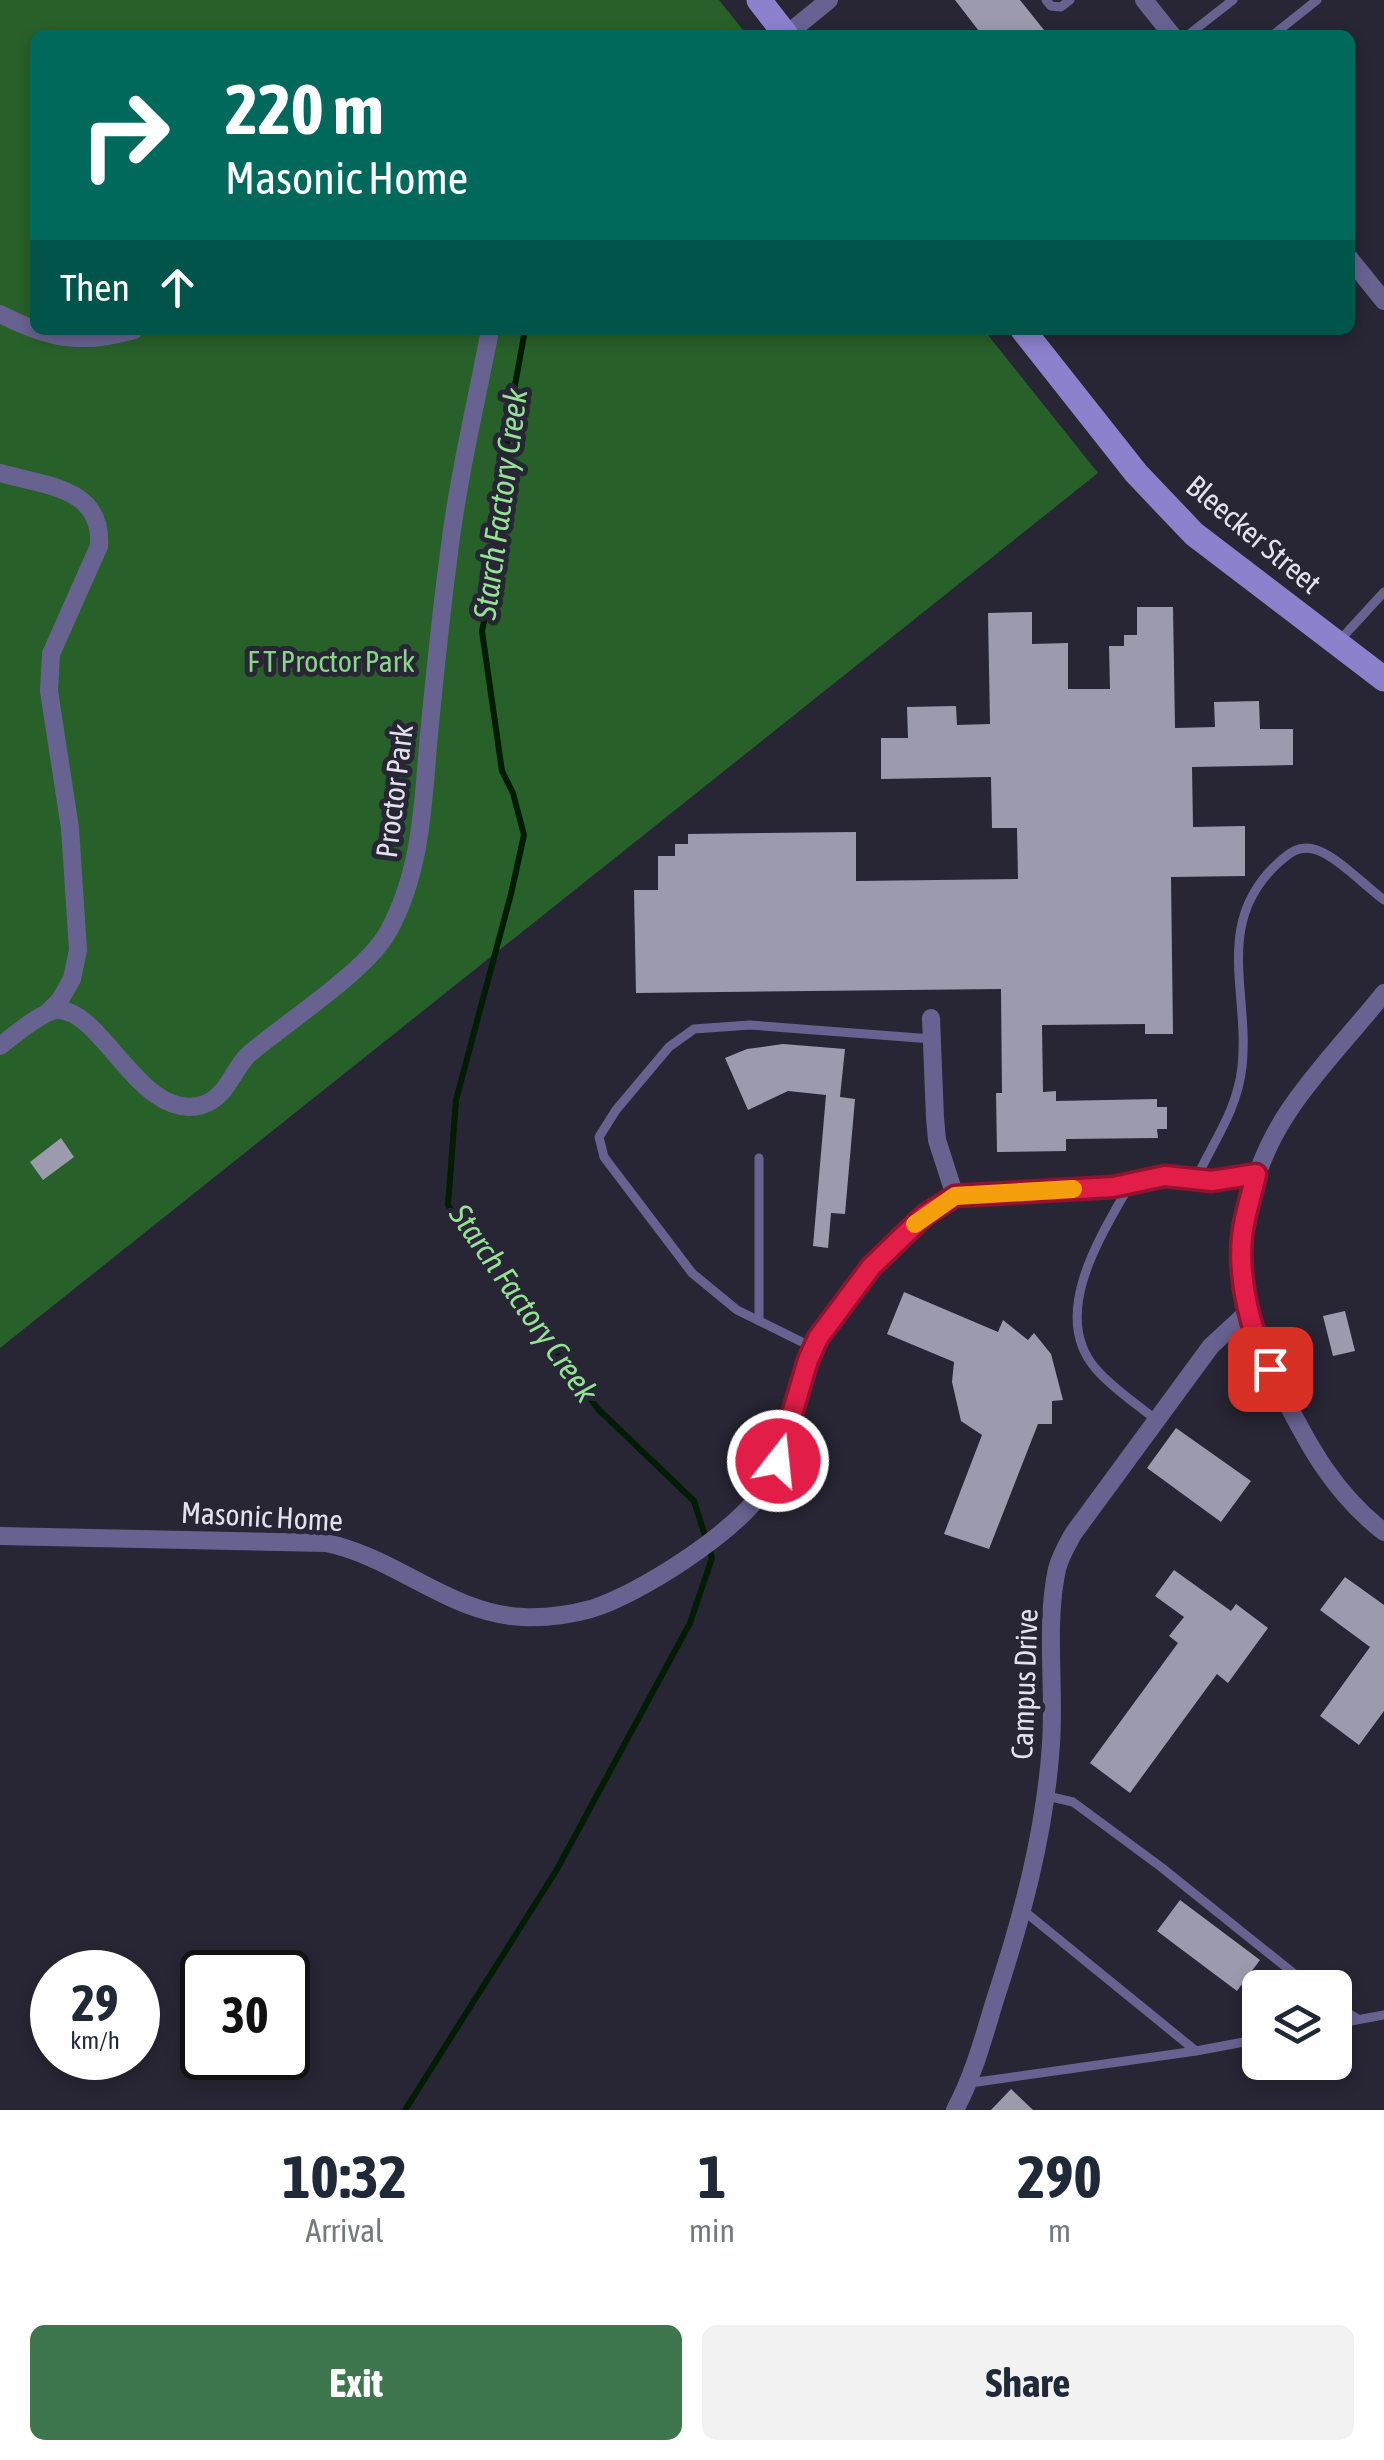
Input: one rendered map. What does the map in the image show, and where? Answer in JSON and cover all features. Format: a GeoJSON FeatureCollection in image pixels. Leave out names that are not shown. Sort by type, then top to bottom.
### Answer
{"type":"FeatureCollection","features":[{"type":"Feature","properties":{"kind":"street"},"geometry":{"type":"LineString","coordinates":[[759,0],[782,30]]}},
{"type":"Feature","properties":{"kind":"street"},"geometry":{"type":"LineString","coordinates":[[792,30],[829,0]]}},
{"type":"Feature","properties":{"kind":"street"},"geometry":{"type":"LineString","coordinates":[[1144,0],[1168,30]]}},
{"type":"Feature","properties":{"kind":"street"},"geometry":{"type":"LineString","coordinates":[[1355,265],[1384,301]]}},
{"type":"Feature","properties":{"kind":"street"},"geometry":{"type":"LineString","coordinates":[[0,314],[30,329]]}},
{"type":"Feature","properties":{"kind":"street"},"geometry":{"type":"LineString","coordinates":[[51,335],[67,340],[117,335]]}},
{"type":"Feature","properties":{"kind":"street","name":"Proctor Park"},"geometry":{"type":"LineString","coordinates":[[48,1012],[58,1010],[84,1020],[118,1060],[163,1098],[176,1104],[201,1105],[222,1094],[246,1057],[369,956],[386,936],[402,904],[418,850],[450,547],[489,335]]}},
{"type":"Feature","properties":{"kind":"street","name":"Bleecker Street"},"geometry":{"type":"LineString","coordinates":[[1027,335],[1136,473],[1194,534],[1384,679]]}},
{"type":"Feature","properties":{"kind":"street"},"geometry":{"type":"LineString","coordinates":[[0,473],[67,492],[87,502],[96,513],[100,530],[99,546],[51,654],[49,691],[70,828],[78,950],[72,979],[60,1000],[0,1046]]}},
{"type":"Feature","properties":{"kind":"street"},"geometry":{"type":"LineString","coordinates":[[1384,993],[1288,1112],[1256,1174],[1242,1235],[1242,1266],[1254,1338],[1322,1470],[1384,1532]]}},
{"type":"Feature","properties":{"kind":"street"},"geometry":{"type":"LineString","coordinates":[[931,1018],[938,1140],[955,1196],[1130,1184],[1165,1176],[1212,1181],[1256,1174]]}},
{"type":"Feature","properties":{"kind":"street","name":"Masonic Home"},"geometry":{"type":"LineString","coordinates":[[0,1536],[326,1543],[354,1548],[447,1597],[492,1613],[552,1618],[593,1608],[653,1579],[749,1510],[766,1488],[778,1461],[814,1348],[871,1267],[925,1215],[955,1196]]}},
{"type":"Feature","properties":{"kind":"street","name":"Campus Drive"},"geometry":{"type":"LineString","coordinates":[[954,2110],[970,2083],[1037,1853],[1047,1796],[1052,1728],[1053,1600],[1058,1565],[1072,1534],[1210,1346],[1249,1311]]}},
{"type":"Feature","properties":{"kind":"lane"},"geometry":{"type":"LineString","coordinates":[[1046,0],[1050,6],[1061,7],[1070,0]]}},
{"type":"Feature","properties":{"kind":"lane"},"geometry":{"type":"LineString","coordinates":[[1194,30],[1232,0]]}},
{"type":"Feature","properties":{"kind":"lane"},"geometry":{"type":"LineString","coordinates":[[1279,30],[1316,0]]}},
{"type":"Feature","properties":{"kind":"lane"},"geometry":{"type":"LineString","coordinates":[[1338,644],[1384,592]]}},
{"type":"Feature","properties":{"kind":"lane"},"geometry":{"type":"LineString","coordinates":[[1196,1180],[1236,1104],[1242,1063],[1238,959],[1244,909],[1260,880],[1291,851],[1306,847],[1322,852],[1384,900]]}},
{"type":"Feature","properties":{"kind":"lane"},"geometry":{"type":"LineString","coordinates":[[814,1348],[737,1310],[692,1273],[604,1158],[598,1137],[669,1047],[694,1029],[750,1025],[932,1039]]}},
{"type":"Feature","properties":{"kind":"lane"},"geometry":{"type":"LineString","coordinates":[[759,1158],[759,1321]]}},
{"type":"Feature","properties":{"kind":"lane"},"geometry":{"type":"LineString","coordinates":[[1130,1184],[1080,1287],[1081,1342],[1094,1368],[1156,1420]]}},
{"type":"Feature","properties":{"kind":"lane"},"geometry":{"type":"LineString","coordinates":[[1047,1796],[1073,1802],[1290,1970]]}},
{"type":"Feature","properties":{"kind":"lane"},"geometry":{"type":"LineString","coordinates":[[1022,1910],[1196,2052]]}},
{"type":"Feature","properties":{"kind":"lane"},"geometry":{"type":"LineString","coordinates":[[1352,2015],[1360,2020]]}},
{"type":"Feature","properties":{"kind":"lane"},"geometry":{"type":"LineString","coordinates":[[1352,2021],[1384,2015]]}},
{"type":"Feature","properties":{"kind":"lane"},"geometry":{"type":"LineString","coordinates":[[970,2083],[1242,2043]]}},
{"type":"Feature","properties":{"kind":"green space","name":"F T Proctor Park"},"geometry":{"type":"Polygon","coordinates":[[[0,0],[719,0],[743,30],[30,30],[30,335],[988,335],[1098,473],[0,1348],[0,0]]]}},
{"type":"Feature","properties":{"kind":"building"},"geometry":{"type":"Polygon","coordinates":[[[955,0],[1020,0],[1044,30],[978,30],[955,0]]]}},
{"type":"Feature","properties":{"kind":"building"},"geometry":{"type":"Polygon","coordinates":[[[1137,607],[1173,607],[1175,728],[1215,727],[1214,702],[1259,701],[1260,729],[1293,729],[1293,765],[1192,767],[1193,827],[1245,826],[1245,876],[1171,877],[1173,1034],[1145,1034],[1145,1024],[1042,1025],[1043,1092],[1056,1091],[1056,1101],[1157,1099],[1157,1107],[1167,1107],[1167,1129],[1157,1129],[1158,1138],[1066,1139],[1066,1151],[997,1152],[996,1093],[1002,1093],[1001,989],[636,993],[634,890],[658,890],[658,856],[675,856],[675,844],[688,844],[688,834],[856,832],[856,881],[1018,879],[1017,828],[992,828],[991,777],[881,779],[881,738],[908,738],[907,707],[956,706],[957,725],[990,724],[988,613],[1032,612],[1032,644],[1068,643],[1068,689],[1110,689],[1109,646],[1124,646],[1124,635],[1137,635],[1137,607]]]}},
{"type":"Feature","properties":{"kind":"building"},"geometry":{"type":"Polygon","coordinates":[[[783,1044],[845,1049],[840,1097],[855,1099],[845,1214],[831,1213],[828,1248],[813,1246],[826,1095],[788,1091],[748,1110],[725,1058],[747,1049],[783,1044]]]}},
{"type":"Feature","properties":{"kind":"building"},"geometry":{"type":"Polygon","coordinates":[[[61,1138],[74,1157],[43,1180],[30,1162],[61,1138]]]}},
{"type":"Feature","properties":{"kind":"building"},"geometry":{"type":"Polygon","coordinates":[[[904,1292],[998,1332],[1003,1320],[1028,1340],[1034,1333],[1051,1354],[1063,1400],[1052,1401],[1052,1424],[1038,1424],[989,1549],[944,1534],[982,1435],[961,1421],[952,1382],[954,1362],[887,1334],[904,1292]]]}},
{"type":"Feature","properties":{"kind":"building"},"geometry":{"type":"Polygon","coordinates":[[[1345,1311],[1355,1351],[1333,1356],[1323,1316],[1345,1311]]]}},
{"type":"Feature","properties":{"kind":"building"},"geometry":{"type":"Polygon","coordinates":[[[1176,1428],[1251,1481],[1221,1522],[1147,1468],[1176,1428]]]}},
{"type":"Feature","properties":{"kind":"building"},"geometry":{"type":"Polygon","coordinates":[[[1174,1570],[1231,1611],[1236,1604],[1268,1628],[1228,1683],[1217,1674],[1130,1793],[1090,1763],[1178,1643],[1169,1636],[1184,1617],[1155,1596],[1174,1570]]]}},
{"type":"Feature","properties":{"kind":"building"},"geometry":{"type":"Polygon","coordinates":[[[1345,1577],[1384,1605],[1384,1711],[1359,1745],[1320,1716],[1370,1647],[1320,1610],[1345,1577]]]}},
{"type":"Feature","properties":{"kind":"building"},"geometry":{"type":"Polygon","coordinates":[[[1180,1900],[1260,1960],[1253,1970],[1242,1970],[1242,1984],[1237,1991],[1157,1931],[1180,1900]]]}},
{"type":"Feature","properties":{"kind":"building"},"geometry":{"type":"Polygon","coordinates":[[[1011,2089],[1033,2110],[991,2110],[1011,2089]]]}},
{"type":"Feature","properties":{"kind":"waterway","name":"Starch Factory Creek"},"geometry":{"type":"LineString","coordinates":[[405,2110],[556,1871],[690,1623],[712,1558],[694,1501],[598,1409],[448,1205],[456,1100],[524,835],[513,793],[502,771],[482,631],[501,542],[509,418],[524,335]]}},
{"type":"Feature","properties":{"kind":"slow traffic"},"geometry":{"type":"LineString","coordinates":[[915,1224],[955,1196],[1073,1189]]}},
{"type":"Feature","properties":{"kind":"route"},"geometry":{"type":"LineString","coordinates":[[778,1461],[818,1338],[871,1267],[925,1215],[955,1196],[1113,1187],[1165,1176],[1212,1181],[1256,1174],[1242,1235],[1242,1266],[1254,1338],[1270,1369]]}}]}
